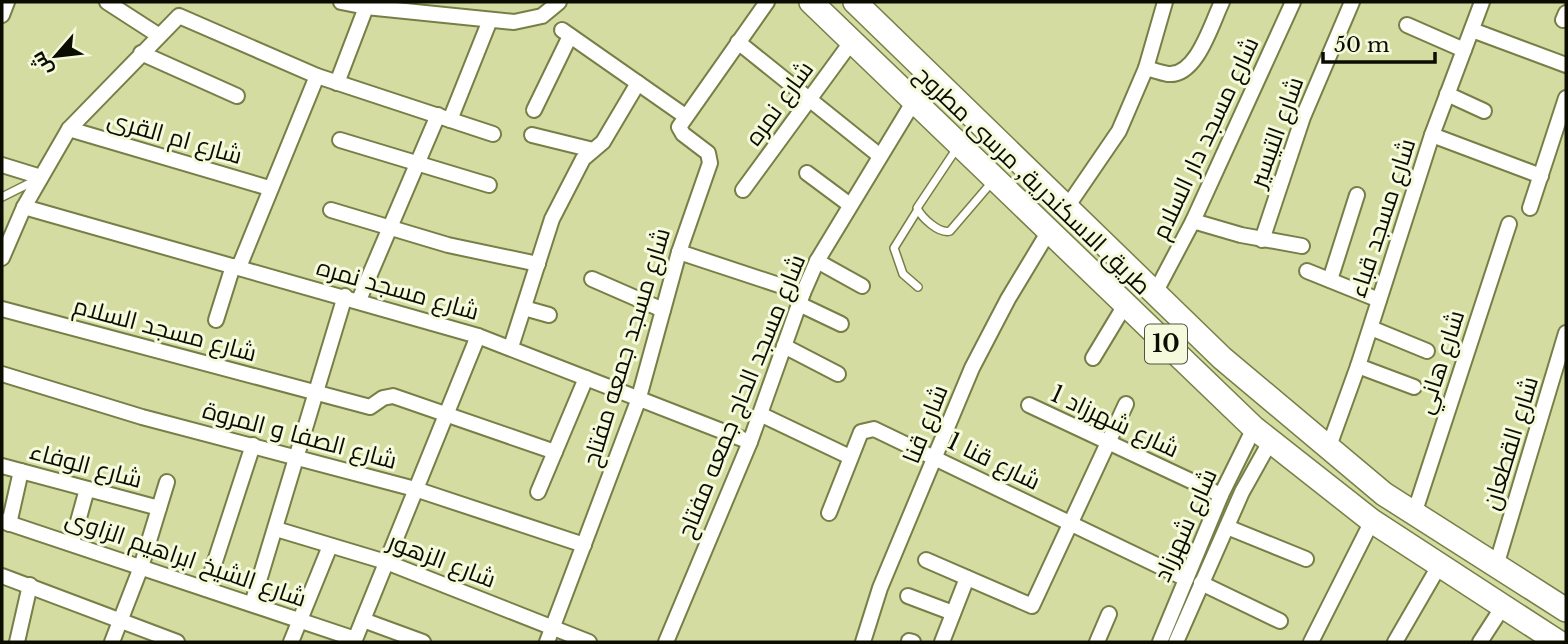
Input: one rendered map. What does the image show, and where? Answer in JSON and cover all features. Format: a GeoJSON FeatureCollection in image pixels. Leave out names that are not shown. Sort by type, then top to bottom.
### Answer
{"type":"FeatureCollection","features":[{"type":"Feature","properties":{"kind":"main road","name":"طريق الاسكندرية, مرسى مطروح"},"geometry":{"type":"LineString","coordinates":[[811,2],[1262,435],[1372,521],[1502,608],[1560,642]]}},
{"type":"Feature","properties":{"kind":"main road","name":"طريق الاسكندرية, مرسى مطروح"},"geometry":{"type":"LineString","coordinates":[[863,5],[1222,358],[1328,449],[1414,514],[1566,610]]}},
{"type":"Feature","properties":{"kind":"street"},"geometry":{"type":"LineString","coordinates":[[2,15],[6,2]]}},
{"type":"Feature","properties":{"kind":"street"},"geometry":{"type":"LineString","coordinates":[[107,2],[158,35]]}},
{"type":"Feature","properties":{"kind":"street"},"geometry":{"type":"LineString","coordinates":[[341,2],[514,22],[542,16],[559,2]]}},
{"type":"Feature","properties":{"kind":"street"},"geometry":{"type":"LineString","coordinates":[[534,110],[566,33],[685,116],[767,2]]}},
{"type":"Feature","properties":{"kind":"street"},"geometry":{"type":"LineString","coordinates":[[1067,208],[1119,131],[1146,68],[1165,2]]}},
{"type":"Feature","properties":{"kind":"street"},"geometry":{"type":"LineString","coordinates":[[1146,68],[1168,74],[1186,68],[1197,57],[1222,2]]}},
{"type":"Feature","properties":{"kind":"street","name":"شارع مسجد دار السلام"},"geometry":{"type":"LineString","coordinates":[[1155,293],[1193,221],[1293,2]]}},
{"type":"Feature","properties":{"kind":"street","name":"شارع التيسير"},"geometry":{"type":"LineString","coordinates":[[1262,240],[1303,117],[1352,2]]}},
{"type":"Feature","properties":{"kind":"street","name":"شارع مسجد قباء"},"geometry":{"type":"LineString","coordinates":[[1328,449],[1371,328],[1432,135],[1481,2]]}},
{"type":"Feature","properties":{"kind":"street"},"geometry":{"type":"LineString","coordinates":[[337,83],[367,5]]}},
{"type":"Feature","properties":{"kind":"street"},"geometry":{"type":"LineString","coordinates":[[2,258],[24,207],[69,129],[174,18],[184,16],[317,76],[493,134]]}},
{"type":"Feature","properties":{"kind":"street"},"geometry":{"type":"LineString","coordinates":[[252,604],[317,391],[352,298],[389,229],[489,20]]}},
{"type":"Feature","properties":{"kind":"street"},"geometry":{"type":"LineString","coordinates":[[1407,25],[1464,50]]}},
{"type":"Feature","properties":{"kind":"street"},"geometry":{"type":"LineString","coordinates":[[1472,30],[1566,65]]}},
{"type":"Feature","properties":{"kind":"street","name":"شارع نمره"},"geometry":{"type":"LineString","coordinates":[[743,190],[852,41]]}},
{"type":"Feature","properties":{"kind":"street"},"geometry":{"type":"LineString","coordinates":[[738,42],[880,156]]}},
{"type":"Feature","properties":{"kind":"street"},"geometry":{"type":"LineString","coordinates":[[141,53],[236,96]]}},
{"type":"Feature","properties":{"kind":"street"},"geometry":{"type":"LineString","coordinates":[[216,320],[317,76]]}},
{"type":"Feature","properties":{"kind":"street"},"geometry":{"type":"LineString","coordinates":[[511,347],[552,219],[583,159],[603,142],[638,83]]}},
{"type":"Feature","properties":{"kind":"street"},"geometry":{"type":"LineString","coordinates":[[1447,94],[1484,111]]}},
{"type":"Feature","properties":{"kind":"street"},"geometry":{"type":"LineString","coordinates":[[1530,208],[1566,98]]}},
{"type":"Feature","properties":{"kind":"street","name":"شارع مسجد الحاج جمعه مفتاح"},"geometry":{"type":"LineString","coordinates":[[666,642],[750,442],[801,298],[817,261],[914,101]]}},
{"type":"Feature","properties":{"kind":"street","name":"شارع مسجد جمعه مفتاح"},"geometry":{"type":"LineString","coordinates":[[547,642],[638,401],[679,252],[710,157],[680,131],[685,116]]}},
{"type":"Feature","properties":{"kind":"street","name":"شارع ام القرى"},"geometry":{"type":"LineString","coordinates":[[69,129],[270,188]]}},
{"type":"Feature","properties":{"kind":"street"},"geometry":{"type":"LineString","coordinates":[[532,135],[593,150]]}},
{"type":"Feature","properties":{"kind":"street"},"geometry":{"type":"LineString","coordinates":[[1432,135],[1541,176]]}},
{"type":"Feature","properties":{"kind":"street"},"geometry":{"type":"LineString","coordinates":[[340,141],[489,185]]}},
{"type":"Feature","properties":{"kind":"street"},"geometry":{"type":"LineString","coordinates":[[2,165],[41,177]]}},
{"type":"Feature","properties":{"kind":"street"},"geometry":{"type":"LineString","coordinates":[[807,173],[850,205]]}},
{"type":"Feature","properties":{"kind":"street"},"geometry":{"type":"LineString","coordinates":[[1330,280],[1357,195]]}},
{"type":"Feature","properties":{"kind":"street","name":"شارع مسجد نمره"},"geometry":{"type":"LineString","coordinates":[[24,207],[352,298],[478,336],[511,347],[638,401],[750,442]]}},
{"type":"Feature","properties":{"kind":"street"},"geometry":{"type":"LineString","coordinates":[[331,210],[457,248],[538,264]]}},
{"type":"Feature","properties":{"kind":"street"},"geometry":{"type":"LineString","coordinates":[[1193,221],[1262,240],[1302,246]]}},
{"type":"Feature","properties":{"kind":"street","name":"شارع هاني"},"geometry":{"type":"LineString","coordinates":[[1414,514],[1509,224]]}},
{"type":"Feature","properties":{"kind":"street","name":"شارع قنا"},"geometry":{"type":"LineString","coordinates":[[863,642],[880,589],[989,333],[1049,232]]}},
{"type":"Feature","properties":{"kind":"street"},"geometry":{"type":"LineString","coordinates":[[679,252],[801,298],[841,324]]}},
{"type":"Feature","properties":{"kind":"street"},"geometry":{"type":"LineString","coordinates":[[817,261],[862,286]]}},
{"type":"Feature","properties":{"kind":"street"},"geometry":{"type":"LineString","coordinates":[[1307,271],[1380,300]]}},
{"type":"Feature","properties":{"kind":"street"},"geometry":{"type":"LineString","coordinates":[[592,279],[663,310]]}},
{"type":"Feature","properties":{"kind":"street"},"geometry":{"type":"LineString","coordinates":[[1093,358],[1125,305]]}},
{"type":"Feature","properties":{"kind":"street"},"geometry":{"type":"LineString","coordinates":[[524,308],[549,315]]}},
{"type":"Feature","properties":{"kind":"street","name":"شارع مسجد السلام"},"geometry":{"type":"LineString","coordinates":[[2,309],[370,407],[383,398],[393,396],[555,452]]}},
{"type":"Feature","properties":{"kind":"street"},"geometry":{"type":"LineString","coordinates":[[1371,328],[1427,351]]}},
{"type":"Feature","properties":{"kind":"street","name":"شارع القطعان"},"geometry":{"type":"LineString","coordinates":[[1496,566],[1566,333]]}},
{"type":"Feature","properties":{"kind":"street"},"geometry":{"type":"LineString","coordinates":[[355,640],[478,336]]}},
{"type":"Feature","properties":{"kind":"street"},"geometry":{"type":"LineString","coordinates":[[784,346],[838,374]]}},
{"type":"Feature","properties":{"kind":"street"},"geometry":{"type":"LineString","coordinates":[[1358,366],[1414,387]]}},
{"type":"Feature","properties":{"kind":"street","name":"شارع الصفا و المروة"},"geometry":{"type":"LineString","coordinates":[[2,374],[142,417],[415,488],[584,545]]}},
{"type":"Feature","properties":{"kind":"street"},"geometry":{"type":"LineString","coordinates":[[538,492],[586,378]]}},
{"type":"Feature","properties":{"kind":"street"},"geometry":{"type":"LineString","coordinates":[[926,560],[1032,606],[1126,404]]}},
{"type":"Feature","properties":{"kind":"street","name":"شارع شهرزاد 1"},"geometry":{"type":"LineString","coordinates":[[1029,405],[1221,495]]}},
{"type":"Feature","properties":{"kind":"street"},"geometry":{"type":"LineString","coordinates":[[760,414],[850,457]]}},
{"type":"Feature","properties":{"kind":"street","name":"شارع قنا 1"},"geometry":{"type":"LineString","coordinates":[[829,513],[861,432],[874,429],[1186,579]]}},
{"type":"Feature","properties":{"kind":"street","name":"شارع شهرزاد"},"geometry":{"type":"LineString","coordinates":[[1160,642],[1221,495],[1262,435]]}},
{"type":"Feature","properties":{"kind":"street","name":"شارع شهرزاد"},"geometry":{"type":"LineString","coordinates":[[1176,642],[1227,527],[1262,435]]}},
{"type":"Feature","properties":{"kind":"street"},"geometry":{"type":"LineString","coordinates":[[206,589],[253,445]]}},
{"type":"Feature","properties":{"kind":"street","name":"شارع الوفاء"},"geometry":{"type":"LineString","coordinates":[[2,466],[159,508]]}},
{"type":"Feature","properties":{"kind":"street"},"geometry":{"type":"LineString","coordinates":[[6,522],[22,471]]}},
{"type":"Feature","properties":{"kind":"street"},"geometry":{"type":"LineString","coordinates":[[112,642],[141,566],[167,482]]}},
{"type":"Feature","properties":{"kind":"street"},"geometry":{"type":"LineString","coordinates":[[72,543],[87,489]]}},
{"type":"Feature","properties":{"kind":"street"},"geometry":{"type":"LineString","coordinates":[[1311,642],[1372,521]]}},
{"type":"Feature","properties":{"kind":"street","name":"شارع الشيخ ابراهيم الزاوى"},"geometry":{"type":"LineString","coordinates":[[6,522],[355,640]]}},
{"type":"Feature","properties":{"kind":"street"},"geometry":{"type":"LineString","coordinates":[[1227,527],[1306,559]]}},
{"type":"Feature","properties":{"kind":"street","name":"شارع الزهور"},"geometry":{"type":"LineString","coordinates":[[276,529],[386,562],[589,642]]}},
{"type":"Feature","properties":{"kind":"street"},"geometry":{"type":"LineString","coordinates":[[291,642],[330,546]]}},
{"type":"Feature","properties":{"kind":"street"},"geometry":{"type":"LineString","coordinates":[[1395,642],[1439,566]]}},
{"type":"Feature","properties":{"kind":"street"},"geometry":{"type":"LineString","coordinates":[[2,576],[177,642]]}},
{"type":"Feature","properties":{"kind":"street"},"geometry":{"type":"LineString","coordinates":[[942,642],[967,578]]}},
{"type":"Feature","properties":{"kind":"street"},"geometry":{"type":"LineString","coordinates":[[1201,583],[1280,621]]}},
{"type":"Feature","properties":{"kind":"street"},"geometry":{"type":"LineString","coordinates":[[17,642],[30,585]]}},
{"type":"Feature","properties":{"kind":"street"},"geometry":{"type":"LineString","coordinates":[[908,596],[953,613]]}},
{"type":"Feature","properties":{"kind":"street"},"geometry":{"type":"LineString","coordinates":[[1480,642],[1502,608]]}},
{"type":"Feature","properties":{"kind":"street"},"geometry":{"type":"LineString","coordinates":[[1097,642],[1109,614]]}},
{"type":"Feature","properties":{"kind":"street"},"geometry":{"type":"LineString","coordinates":[[363,620],[423,642]]}},
{"type":"Feature","properties":{"kind":"street"},"geometry":{"type":"LineString","coordinates":[[1560,642],[1566,635]]}},
{"type":"Feature","properties":{"kind":"lane"},"geometry":{"type":"LineString","coordinates":[[918,287],[903,274],[894,248],[959,144]]}},
{"type":"Feature","properties":{"kind":"lane"},"geometry":{"type":"LineString","coordinates":[[2,197],[41,177]]}},
{"type":"Feature","properties":{"kind":"lane"},"geometry":{"type":"LineString","coordinates":[[917,211],[941,231],[950,232],[995,179]]}}]}
